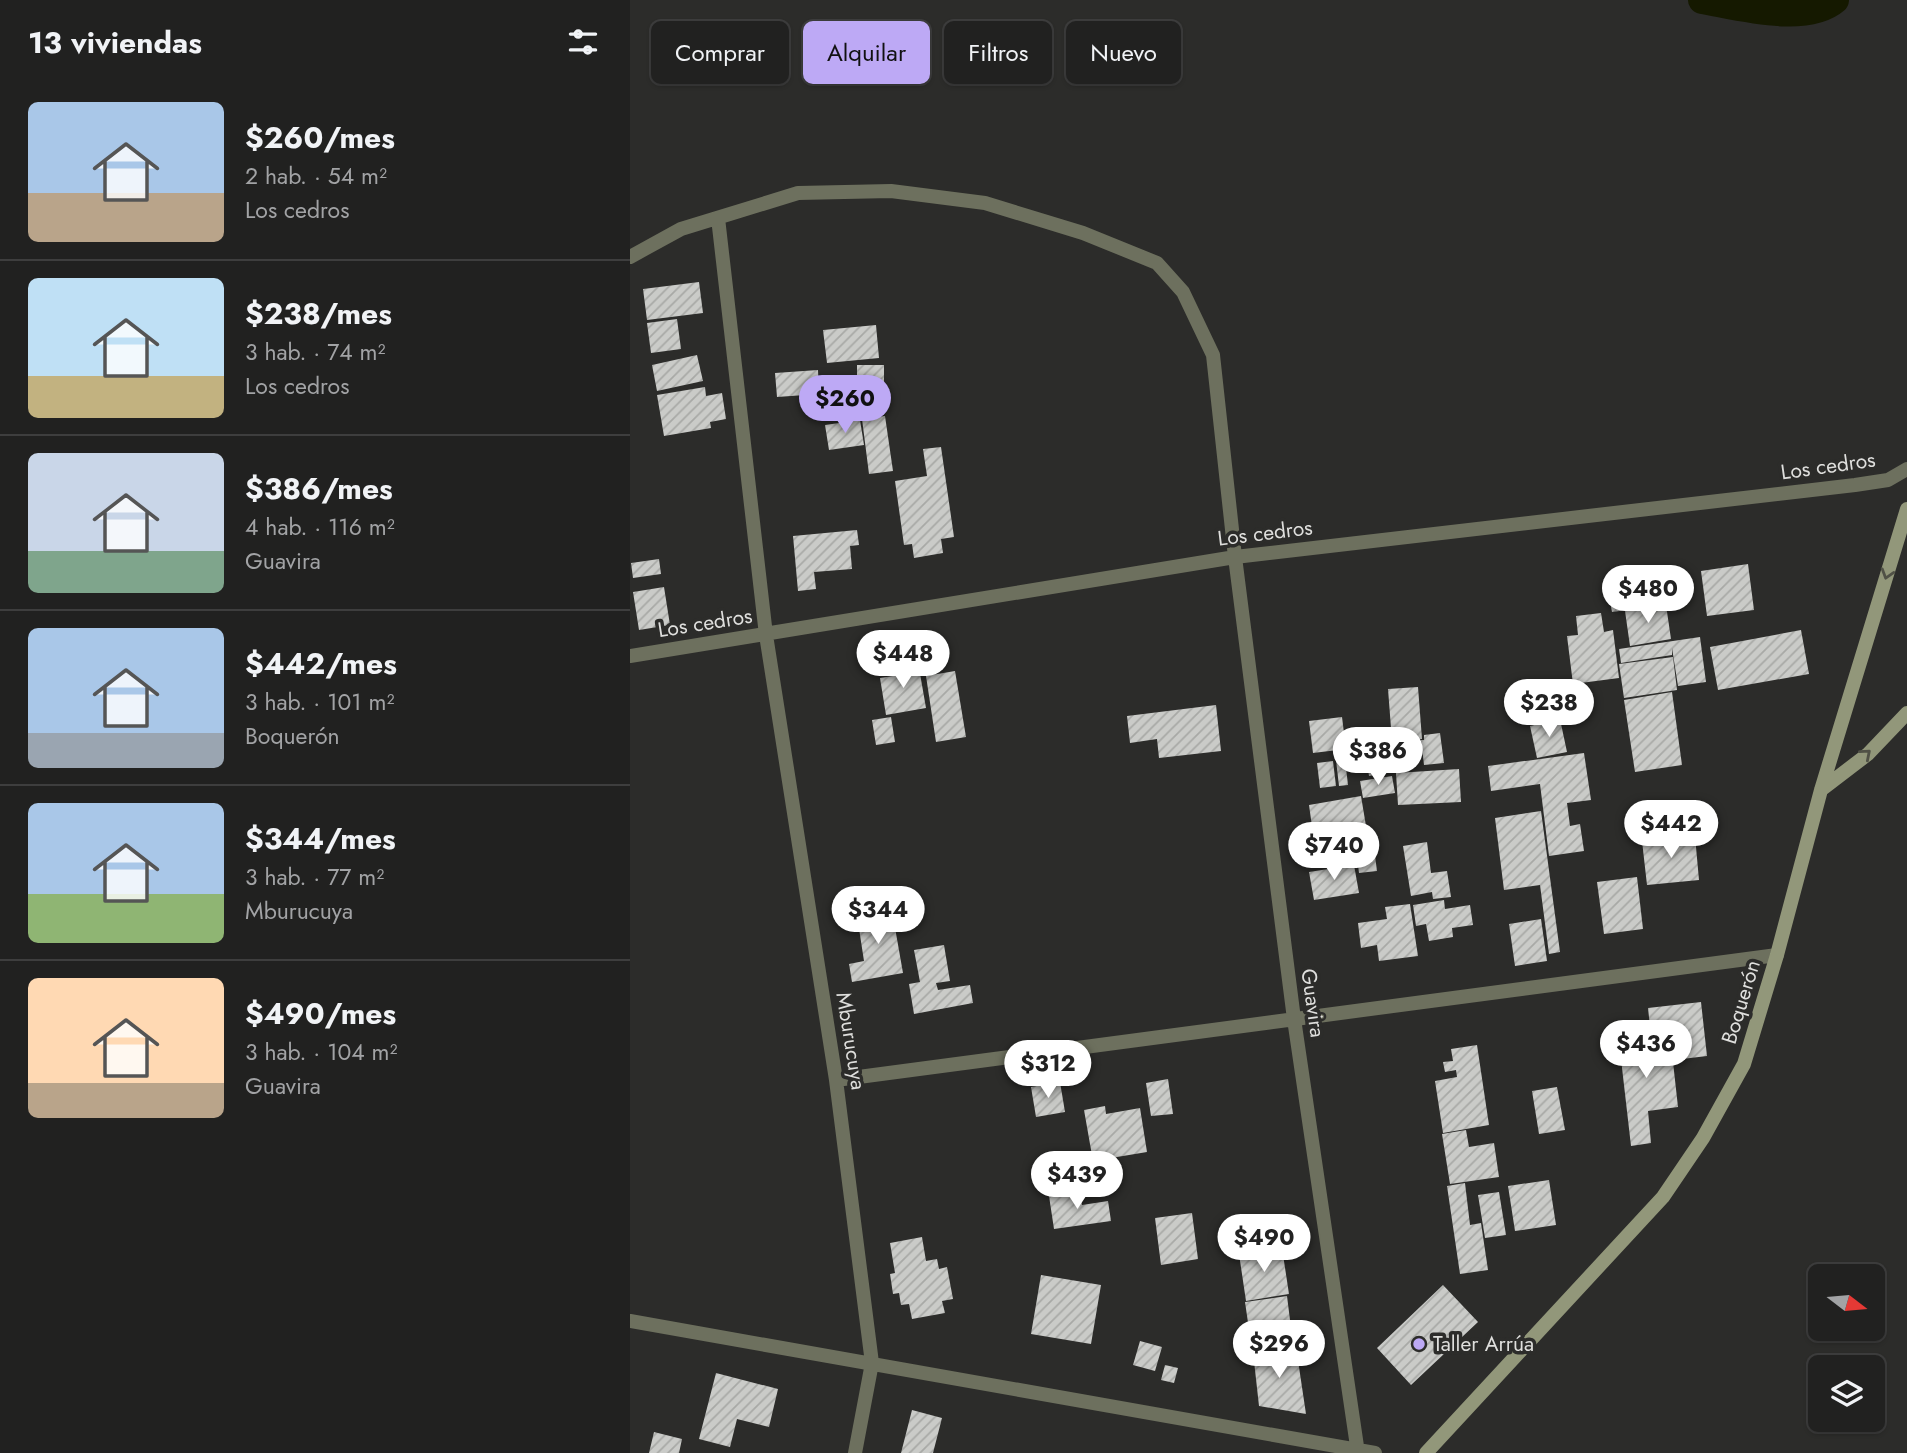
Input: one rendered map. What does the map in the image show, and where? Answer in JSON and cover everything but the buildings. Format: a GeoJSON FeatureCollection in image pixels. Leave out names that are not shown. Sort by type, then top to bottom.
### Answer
{"type":"FeatureCollection","features":[{"type":"Feature","properties":{"kind":"street","name":"Guavira"},"geometry":{"type":"LineString","coordinates":[[630,257],[681,229],[798,193],[891,191],[985,203],[1083,233],[1157,263],[1183,292],[1213,355],[1235,557],[1294,1019],[1357,1451]]}},
{"type":"Feature","properties":{"kind":"street","name":"Mburucuya"},"geometry":{"type":"LineString","coordinates":[[718,218],[766,635],[836,1080],[872,1363],[855,1453]]}},
{"type":"Feature","properties":{"kind":"street","name":"Los cedros"},"geometry":{"type":"LineString","coordinates":[[630,656],[1235,557],[1855,485],[1888,480],[1907,469]]}},
{"type":"Feature","properties":{"kind":"street","name":"Boquerón"},"geometry":{"type":"LineString","coordinates":[[1426,1453],[1663,1197],[1703,1138],[1744,1064],[1777,955],[1821,790],[1903,538],[1907,509]]}},
{"type":"Feature","properties":{"kind":"street"},"geometry":{"type":"LineString","coordinates":[[1821,790],[1868,754],[1907,713]]}},
{"type":"Feature","properties":{"kind":"street"},"geometry":{"type":"LineString","coordinates":[[836,1080],[1777,955]]}},
{"type":"Feature","properties":{"kind":"street"},"geometry":{"type":"LineString","coordinates":[[630,1321],[1375,1453]]}},
{"type":"Feature","properties":{"kind":"waterway"},"geometry":{"type":"LineString","coordinates":[[1702,0],[1789,13],[1822,7],[1835,0]]}},
{"type":"Feature","properties":{"kind":"place","name":"Taller Arrúa"},"geometry":{"type":"Point","coordinates":[1419,1344]}}]}
